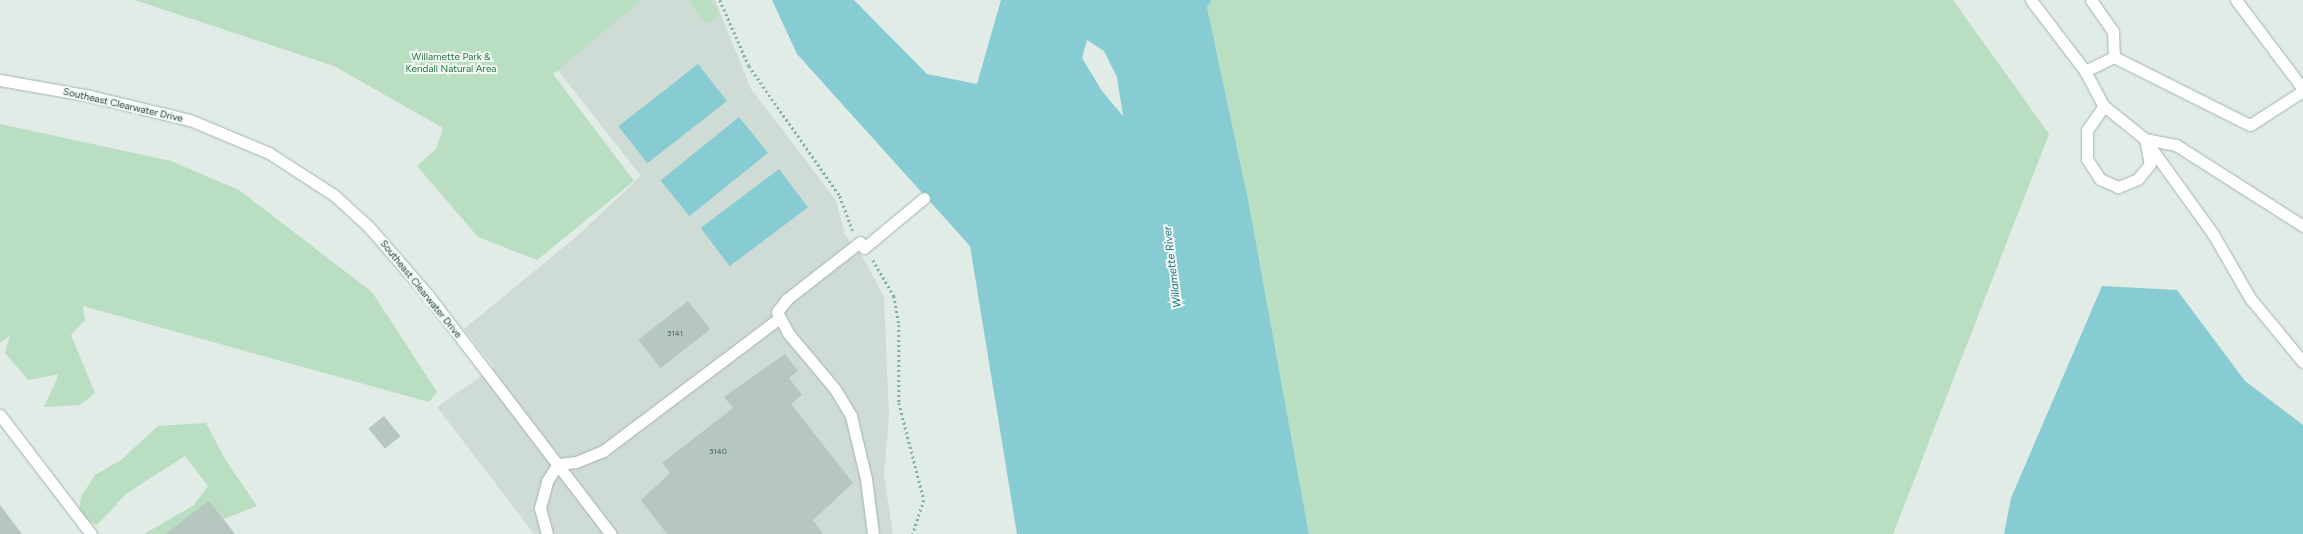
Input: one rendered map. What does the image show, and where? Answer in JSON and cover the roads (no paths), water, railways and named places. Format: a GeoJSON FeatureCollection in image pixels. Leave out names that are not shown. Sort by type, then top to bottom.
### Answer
{"type":"FeatureCollection","features":[{"type":"Feature","properties":{"kind":"lane"},"geometry":{"type":"LineString","coordinates":[[2031,0],[2085,71],[2104,106],[2144,139],[2213,234],[2250,298],[2303,362]]}},
{"type":"Feature","properties":{"kind":"lane"},"geometry":{"type":"LineString","coordinates":[[2091,0],[2113,31],[2114,57]]}},
{"type":"Feature","properties":{"kind":"lane"},"geometry":{"type":"LineString","coordinates":[[2114,57],[2250,125],[2303,90],[2236,0]]}},
{"type":"Feature","properties":{"kind":"lane"},"geometry":{"type":"LineString","coordinates":[[2085,71],[2114,57]]}},
{"type":"Feature","properties":{"kind":"lane","name":"Southeast Clearwater Drive"},"geometry":{"type":"LineString","coordinates":[[0,80],[90,96],[190,120],[245,142],[308,177],[369,228],[409,272],[611,534]]}},
{"type":"Feature","properties":{"kind":"lane"},"geometry":{"type":"LineString","coordinates":[[2104,106],[2087,130],[2087,159],[2100,179],[2118,187],[2138,180],[2150,164],[2144,139]]}},
{"type":"Feature","properties":{"kind":"lane"},"geometry":{"type":"LineString","coordinates":[[2144,139],[2176,145],[2303,226]]}},
{"type":"Feature","properties":{"kind":"lane"},"geometry":{"type":"LineString","coordinates":[[873,534],[866,479],[851,416],[836,389],[778,319],[777,312],[787,299],[924,198]]}},
{"type":"Feature","properties":{"kind":"lane"},"geometry":{"type":"LineString","coordinates":[[547,534],[540,508],[547,480],[558,464],[576,462],[603,451],[778,319]]}},
{"type":"Feature","properties":{"kind":"lane"},"geometry":{"type":"LineString","coordinates":[[0,415],[92,534]]}},
{"type":"Feature","properties":{"kind":"water","name":"Willamette River"},"geometry":{"type":"Polygon","coordinates":[[[772,0],[854,0],[927,74],[977,84],[1001,0],[1212,0],[1207,7],[1249,204],[1309,534],[1017,534],[970,246],[797,54],[772,0]],[[1087,40],[1082,58],[1102,91],[1123,116],[1117,77],[1104,51],[1087,40]]]}},
{"type":"Feature","properties":{"kind":"water"},"geometry":{"type":"Polygon","coordinates":[[[698,64],[727,101],[647,163],[618,126],[698,64]]]}},
{"type":"Feature","properties":{"kind":"water"},"geometry":{"type":"Polygon","coordinates":[[[739,117],[768,153],[689,216],[661,181],[739,117]]]}},
{"type":"Feature","properties":{"kind":"water"},"geometry":{"type":"Polygon","coordinates":[[[779,169],[808,207],[730,266],[701,228],[779,169]]]}},
{"type":"Feature","properties":{"kind":"water"},"geometry":{"type":"Polygon","coordinates":[[[2102,286],[2177,290],[2245,381],[2303,425],[2303,534],[2004,534],[2011,498],[2102,286]]]}},
{"type":"Feature","properties":{"kind":"park label","name":"Willamette Park & Kendall Natural Area"},"geometry":{"type":"Point","coordinates":[451,62]}}]}
